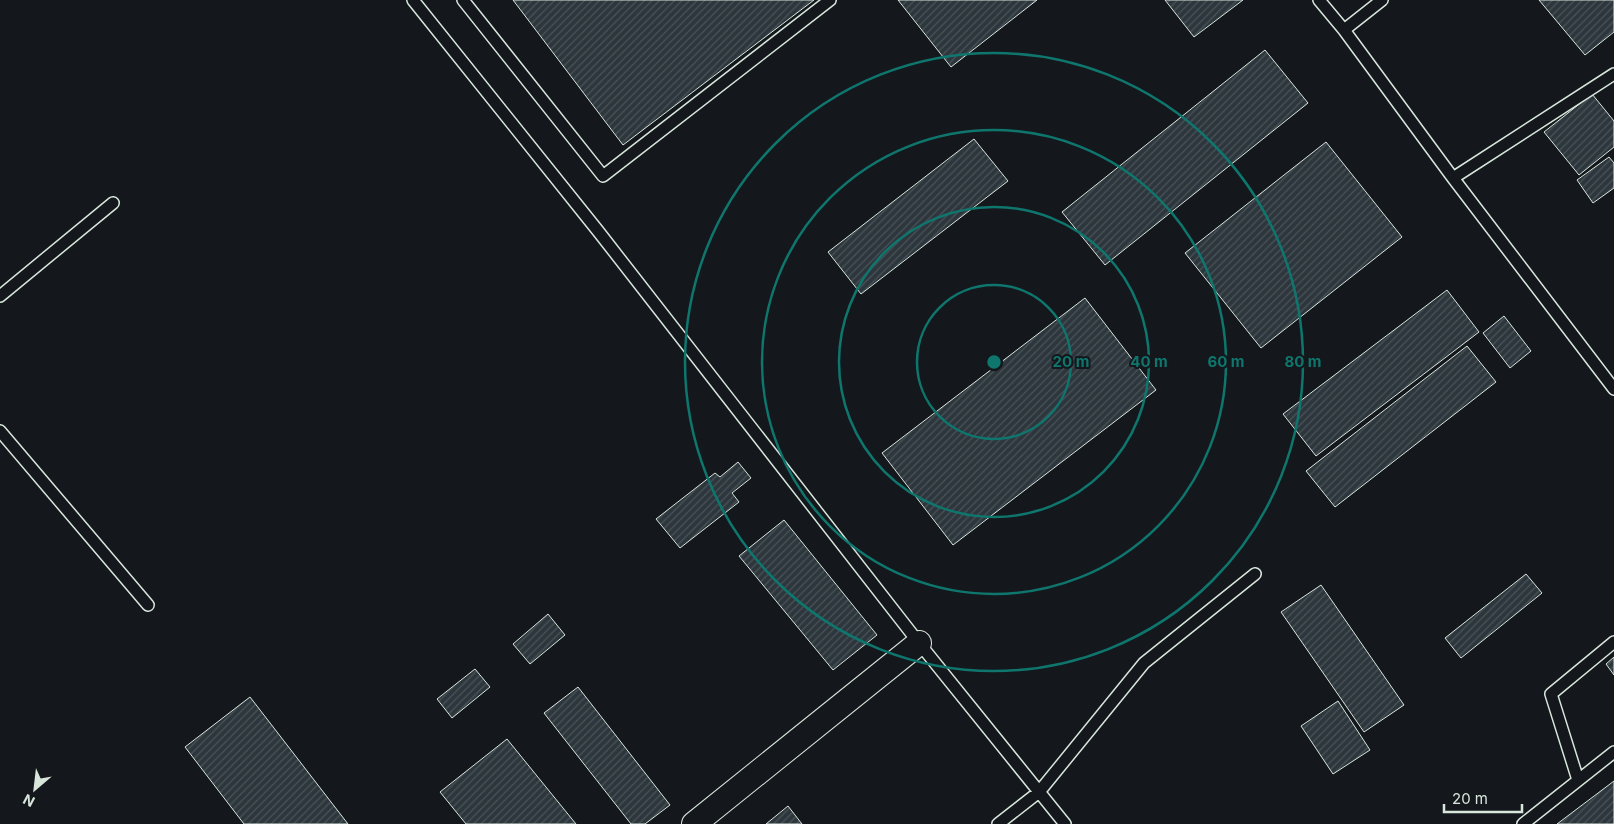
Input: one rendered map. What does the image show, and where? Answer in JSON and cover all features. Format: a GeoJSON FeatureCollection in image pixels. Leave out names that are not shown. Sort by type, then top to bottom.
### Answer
{"type":"FeatureCollection","features":[{"type":"Feature","properties":{"kind":"street"},"geometry":{"type":"LineString","coordinates":[[694,824],[919,643]]}},
{"type":"Feature","properties":{"kind":"lane"},"geometry":{"type":"LineString","coordinates":[[413,0],[604,239],[919,643],[1065,824]]}},
{"type":"Feature","properties":{"kind":"lane"},"geometry":{"type":"LineString","coordinates":[[463,0],[603,176],[830,0]]}},
{"type":"Feature","properties":{"kind":"lane"},"geometry":{"type":"LineString","coordinates":[[1319,0],[1344,30],[1453,178],[1614,389]]}},
{"type":"Feature","properties":{"kind":"lane"},"geometry":{"type":"LineString","coordinates":[[1344,30],[1382,0]]}},
{"type":"Feature","properties":{"kind":"lane"},"geometry":{"type":"LineString","coordinates":[[1453,178],[1614,74]]}},
{"type":"Feature","properties":{"kind":"lane"},"geometry":{"type":"LineString","coordinates":[[0,296],[113,203]]}},
{"type":"Feature","properties":{"kind":"lane"},"geometry":{"type":"LineString","coordinates":[[0,431],[148,604]]}},
{"type":"Feature","properties":{"kind":"lane"},"geometry":{"type":"LineString","coordinates":[[998,824],[1039,792],[1144,663],[1255,574]]}},
{"type":"Feature","properties":{"kind":"lane"},"geometry":{"type":"LineString","coordinates":[[1578,780],[1552,694],[1614,642]]}},
{"type":"Feature","properties":{"kind":"lane"},"geometry":{"type":"LineString","coordinates":[[1523,824],[1614,752]]}},
{"type":"Feature","properties":{"kind":"building"},"geometry":{"type":"Polygon","coordinates":[[[513,0],[814,0],[623,145],[513,0]]]}},
{"type":"Feature","properties":{"kind":"building"},"geometry":{"type":"Polygon","coordinates":[[[898,0],[1037,0],[951,67],[898,0]]]}},
{"type":"Feature","properties":{"kind":"building"},"geometry":{"type":"Polygon","coordinates":[[[1165,0],[1243,0],[1194,37],[1165,0]]]}},
{"type":"Feature","properties":{"kind":"building"},"geometry":{"type":"Polygon","coordinates":[[[1539,0],[1614,0],[1614,32],[1585,55],[1539,0]]]}},
{"type":"Feature","properties":{"kind":"building"},"geometry":{"type":"Polygon","coordinates":[[[1265,50],[1308,103],[1105,265],[1062,212],[1265,50]]]}},
{"type":"Feature","properties":{"kind":"building"},"geometry":{"type":"Polygon","coordinates":[[[1592,94],[1614,121],[1614,147],[1579,175],[1544,132],[1592,94]]]}},
{"type":"Feature","properties":{"kind":"building"},"geometry":{"type":"Polygon","coordinates":[[[974,139],[1008,181],[861,294],[828,252],[974,139]]]}},
{"type":"Feature","properties":{"kind":"building"},"geometry":{"type":"Polygon","coordinates":[[[1326,142],[1402,237],[1261,348],[1185,253],[1326,142]]]}},
{"type":"Feature","properties":{"kind":"building"},"geometry":{"type":"Polygon","coordinates":[[[1609,157],[1614,163],[1614,188],[1593,203],[1577,180],[1609,157]]]}},
{"type":"Feature","properties":{"kind":"building"},"geometry":{"type":"Polygon","coordinates":[[[1447,290],[1479,332],[1316,456],[1283,414],[1447,290]]]}},
{"type":"Feature","properties":{"kind":"building"},"geometry":{"type":"Polygon","coordinates":[[[1085,298],[1156,390],[953,545],[882,453],[1085,298]]]}},
{"type":"Feature","properties":{"kind":"building"},"geometry":{"type":"Polygon","coordinates":[[[1504,316],[1531,351],[1510,368],[1483,333],[1504,316]]]}},
{"type":"Feature","properties":{"kind":"building"},"geometry":{"type":"Polygon","coordinates":[[[1467,346],[1496,382],[1335,507],[1306,471],[1467,346]]]}},
{"type":"Feature","properties":{"kind":"building"},"geometry":{"type":"Polygon","coordinates":[[[738,462],[751,478],[732,493],[739,502],[680,548],[656,519],[715,473],[720,477],[738,462]]]}},
{"type":"Feature","properties":{"kind":"building"},"geometry":{"type":"Polygon","coordinates":[[[784,520],[877,635],[833,670],[739,556],[784,520]]]}},
{"type":"Feature","properties":{"kind":"building"},"geometry":{"type":"Polygon","coordinates":[[[1526,574],[1542,593],[1461,658],[1445,638],[1526,574]]]}},
{"type":"Feature","properties":{"kind":"building"},"geometry":{"type":"Polygon","coordinates":[[[1321,585],[1404,705],[1364,732],[1281,612],[1321,585]]]}},
{"type":"Feature","properties":{"kind":"building"},"geometry":{"type":"Polygon","coordinates":[[[548,614],[565,635],[530,664],[513,644],[548,614]]]}},
{"type":"Feature","properties":{"kind":"building"},"geometry":{"type":"Polygon","coordinates":[[[1614,657],[1614,675],[1606,664],[1614,657]]]}},
{"type":"Feature","properties":{"kind":"building"},"geometry":{"type":"Polygon","coordinates":[[[475,669],[490,687],[452,718],[437,699],[475,669]]]}},
{"type":"Feature","properties":{"kind":"building"},"geometry":{"type":"Polygon","coordinates":[[[578,687],[670,805],[645,824],[631,824],[544,713],[578,687]]]}},
{"type":"Feature","properties":{"kind":"building"},"geometry":{"type":"Polygon","coordinates":[[[250,697],[348,824],[244,824],[185,747],[250,697]]]}},
{"type":"Feature","properties":{"kind":"building"},"geometry":{"type":"Polygon","coordinates":[[[1338,701],[1370,750],[1333,774],[1301,726],[1338,701]]]}},
{"type":"Feature","properties":{"kind":"building"},"geometry":{"type":"Polygon","coordinates":[[[507,739],[576,824],[466,824],[440,792],[507,739]]]}},
{"type":"Feature","properties":{"kind":"building"},"geometry":{"type":"Polygon","coordinates":[[[1614,781],[1614,824],[1557,824],[1614,781]]]}},
{"type":"Feature","properties":{"kind":"building"},"geometry":{"type":"Polygon","coordinates":[[[788,806],[802,824],[766,824],[788,806]]]}}]}
